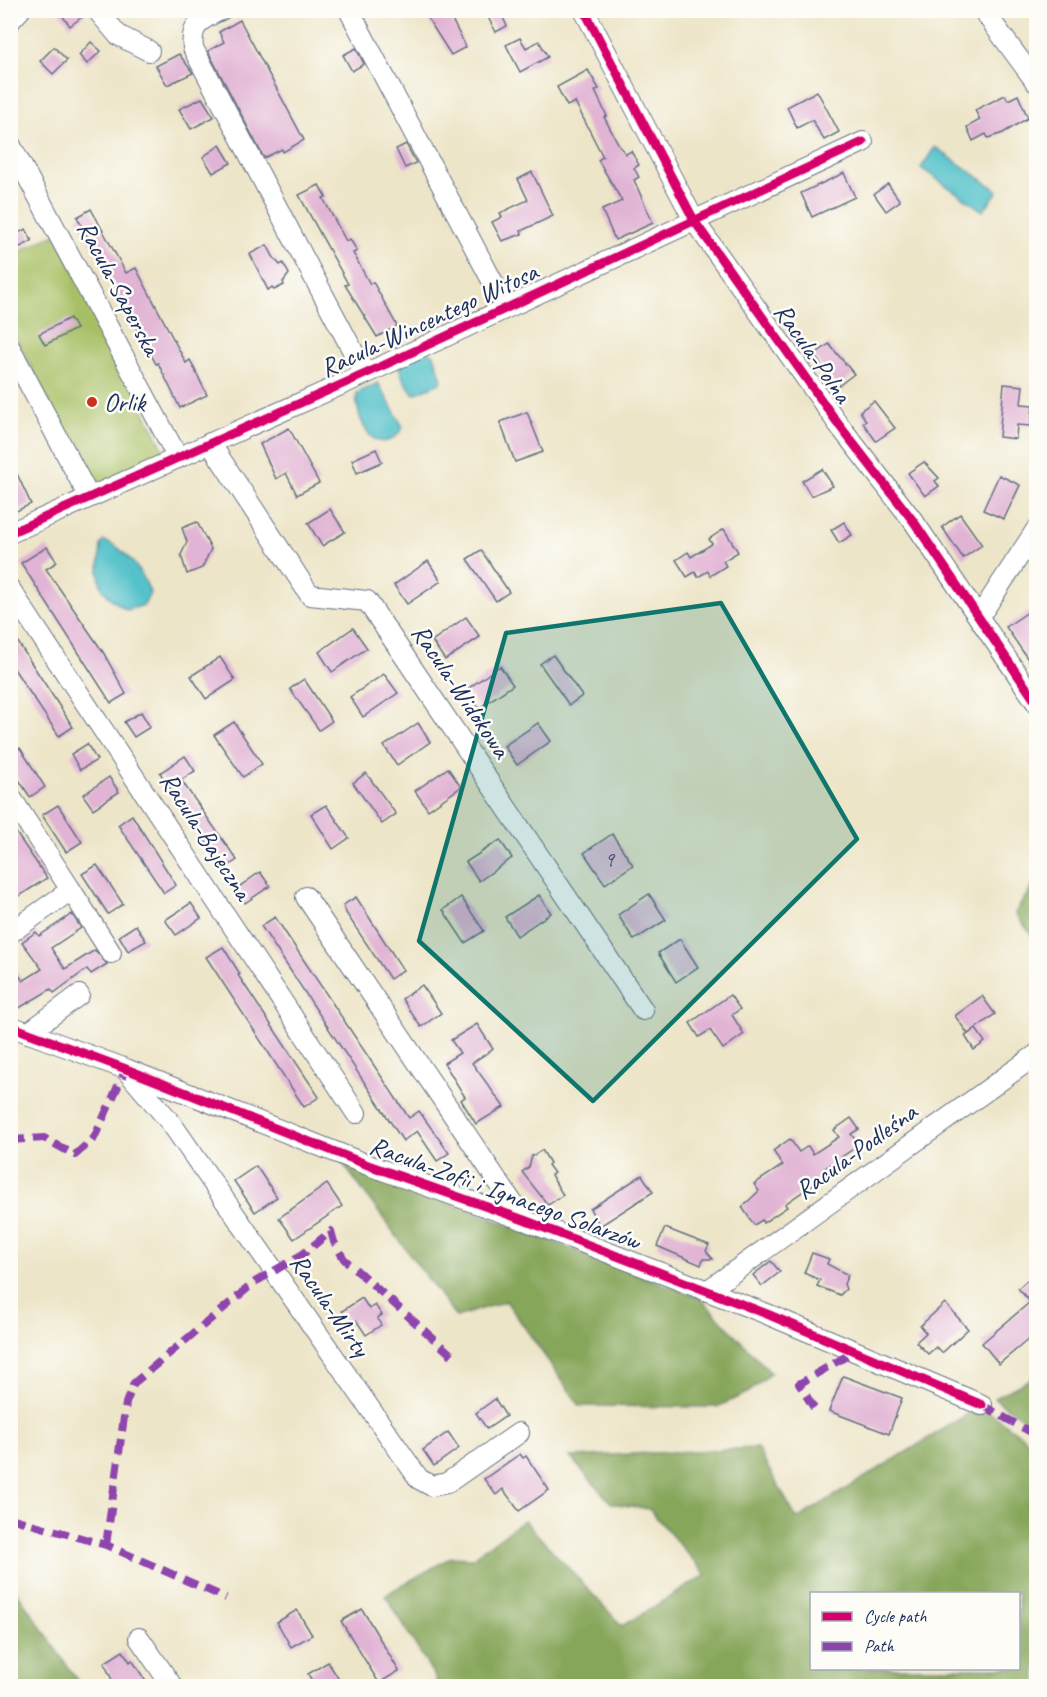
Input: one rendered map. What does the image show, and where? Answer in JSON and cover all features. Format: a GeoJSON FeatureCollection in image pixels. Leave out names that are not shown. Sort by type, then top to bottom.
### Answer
{"type":"FeatureCollection","features":[{"type":"Feature","properties":{"kind":"street"},"geometry":{"type":"LineString","coordinates":[[10,21],[20,10]]}},
{"type":"Feature","properties":{"kind":"street"},"geometry":{"type":"LineString","coordinates":[[97,10],[118,35],[150,51]]}},
{"type":"Feature","properties":{"kind":"street","name":"Racula-Wincentego Witosa"},"geometry":{"type":"LineString","coordinates":[[221,10],[201,20],[193,28],[193,48],[365,374]]}},
{"type":"Feature","properties":{"kind":"street","name":"Racula-Wincentego Witosa"},"geometry":{"type":"LineString","coordinates":[[349,10],[506,307]]}},
{"type":"Feature","properties":{"kind":"street","name":"Racula-Polna"},"geometry":{"type":"LineString","coordinates":[[584,10],[695,222],[978,614],[1036,701]]}},
{"type":"Feature","properties":{"kind":"street"},"geometry":{"type":"LineString","coordinates":[[983,10],[1036,82]]}},
{"type":"Feature","properties":{"kind":"street","name":"Racula-Wincentego Witosa"},"geometry":{"type":"LineString","coordinates":[[10,533],[365,374],[863,142]]}},
{"type":"Feature","properties":{"kind":"street","name":"Racula-Saperska"},"geometry":{"type":"LineString","coordinates":[[10,144],[178,458]]}},
{"type":"Feature","properties":{"kind":"street"},"geometry":{"type":"LineString","coordinates":[[10,348],[89,497]]}},
{"type":"Feature","properties":{"kind":"street","name":"Racula-Widokowa"},"geometry":{"type":"LineString","coordinates":[[210,443],[310,595],[368,601],[643,1010]]}},
{"type":"Feature","properties":{"kind":"street"},"geometry":{"type":"LineString","coordinates":[[978,614],[985,608],[1036,530]]}},
{"type":"Feature","properties":{"kind":"street","name":"Racula-Bajeczna"},"geometry":{"type":"LineString","coordinates":[[10,589],[356,1113]]}},
{"type":"Feature","properties":{"kind":"street"},"geometry":{"type":"LineString","coordinates":[[10,796],[111,953]]}},
{"type":"Feature","properties":{"kind":"street"},"geometry":{"type":"LineString","coordinates":[[10,933],[71,890]]}},
{"type":"Feature","properties":{"kind":"street","name":"Racula-Zofii i Ignacego Solarzów"},"geometry":{"type":"LineString","coordinates":[[306,897],[524,1220]]}},
{"type":"Feature","properties":{"kind":"street"},"geometry":{"type":"LineString","coordinates":[[19,1029],[79,995]]}},
{"type":"Feature","properties":{"kind":"street","name":"Racula-Zofii i Ignacego Solarzów"},"geometry":{"type":"LineString","coordinates":[[19,1029],[368,1165],[524,1220],[706,1291],[982,1405]]}},
{"type":"Feature","properties":{"kind":"street","name":"Racula-Podleśna"},"geometry":{"type":"LineString","coordinates":[[706,1291],[1036,1055]]}},
{"type":"Feature","properties":{"kind":"street","name":"Racula-Mirty"},"geometry":{"type":"LineString","coordinates":[[126,1069],[171,1123],[419,1479],[432,1486],[447,1483],[519,1433]]}},
{"type":"Feature","properties":{"kind":"street"},"geometry":{"type":"LineString","coordinates":[[139,1638],[172,1686]]}},
{"type":"Feature","properties":{"kind":"highlighted area"},"geometry":{"type":"Polygon","coordinates":[[[721,603],[857,839],[593,1101],[419,941],[506,633],[721,603]]]}},
{"type":"Feature","properties":{"kind":"green space"},"geometry":{"type":"Polygon","coordinates":[[[56,234],[165,453],[94,489],[11,328],[11,256],[56,234]]]}},
{"type":"Feature","properties":{"kind":"green space"},"geometry":{"type":"Polygon","coordinates":[[[1036,881],[1036,941],[1015,913],[1036,881]]]}},
{"type":"Feature","properties":{"kind":"green space"},"geometry":{"type":"Polygon","coordinates":[[[341,1161],[700,1298],[771,1373],[749,1392],[717,1407],[580,1406],[506,1301],[456,1317],[341,1161]]]}},
{"type":"Feature","properties":{"kind":"green space"},"geometry":{"type":"Polygon","coordinates":[[[1036,1376],[1036,1428],[994,1398],[1036,1376]]]}},
{"type":"Feature","properties":{"kind":"green space"},"geometry":{"type":"Polygon","coordinates":[[[981,1406],[1036,1446],[1036,1686],[421,1686],[438,1682],[385,1595],[451,1557],[472,1558],[524,1520],[622,1626],[706,1575],[649,1509],[611,1503],[570,1457],[757,1448],[797,1519],[981,1406]]]}},
{"type":"Feature","properties":{"kind":"green space"},"geometry":{"type":"Polygon","coordinates":[[[10,1588],[15,1589],[81,1686],[15,1686],[10,1679],[10,1588]]]}},
{"type":"Feature","properties":{"kind":"water"},"geometry":{"type":"Polygon","coordinates":[[[935,147],[998,191],[983,211],[921,168],[935,147]]]}},
{"type":"Feature","properties":{"kind":"water"},"geometry":{"type":"Polygon","coordinates":[[[428,351],[434,355],[442,380],[414,394],[404,381],[398,365],[428,351]]]}},
{"type":"Feature","properties":{"kind":"water"},"geometry":{"type":"Polygon","coordinates":[[[378,383],[403,427],[394,438],[382,442],[369,434],[364,427],[357,400],[357,393],[378,383]]]}},
{"type":"Feature","properties":{"kind":"water"},"geometry":{"type":"Polygon","coordinates":[[[104,541],[126,555],[143,578],[150,593],[144,605],[127,610],[108,596],[103,589],[99,566],[101,544],[104,541]]]}},
{"type":"Feature","properties":{"kind":"building"},"geometry":{"type":"Polygon","coordinates":[[[58,10],[85,10],[86,14],[70,26],[58,10]]]}},
{"type":"Feature","properties":{"kind":"building"},"geometry":{"type":"Polygon","coordinates":[[[447,10],[466,47],[451,55],[428,19],[447,10]]]}},
{"type":"Feature","properties":{"kind":"building"},"geometry":{"type":"Polygon","coordinates":[[[484,10],[499,10],[507,26],[496,32],[484,10]]]}},
{"type":"Feature","properties":{"kind":"building"},"geometry":{"type":"Polygon","coordinates":[[[240,20],[304,140],[283,152],[282,149],[264,158],[208,51],[224,42],[219,32],[240,20]]]}},
{"type":"Feature","properties":{"kind":"building"},"geometry":{"type":"Polygon","coordinates":[[[520,38],[526,48],[539,41],[548,57],[520,72],[506,45],[520,38]]]}},
{"type":"Feature","properties":{"kind":"building"},"geometry":{"type":"Polygon","coordinates":[[[91,42],[101,51],[87,64],[79,55],[91,42]]]}},
{"type":"Feature","properties":{"kind":"building"},"geometry":{"type":"Polygon","coordinates":[[[54,47],[67,60],[53,74],[40,61],[54,47]]]}},
{"type":"Feature","properties":{"kind":"building"},"geometry":{"type":"Polygon","coordinates":[[[356,48],[364,64],[352,71],[343,55],[356,48]]]}},
{"type":"Feature","properties":{"kind":"building"},"geometry":{"type":"Polygon","coordinates":[[[179,54],[193,73],[167,85],[156,66],[179,54]]]}},
{"type":"Feature","properties":{"kind":"building"},"geometry":{"type":"Polygon","coordinates":[[[588,70],[599,89],[595,91],[607,116],[604,117],[620,147],[626,154],[631,151],[639,165],[634,168],[639,177],[634,180],[653,223],[615,240],[602,210],[622,201],[598,160],[603,157],[575,102],[567,106],[557,87],[588,70]]]}},
{"type":"Feature","properties":{"kind":"building"},"geometry":{"type":"Polygon","coordinates":[[[817,91],[839,132],[824,140],[812,120],[797,128],[787,107],[817,91]]]}},
{"type":"Feature","properties":{"kind":"building"},"geometry":{"type":"Polygon","coordinates":[[[1005,95],[1008,100],[1018,95],[1028,118],[1003,133],[988,138],[986,134],[973,141],[967,127],[980,120],[975,110],[1005,95]]]}},
{"type":"Feature","properties":{"kind":"building"},"geometry":{"type":"Polygon","coordinates":[[[202,98],[214,117],[191,129],[179,109],[202,98]]]}},
{"type":"Feature","properties":{"kind":"building"},"geometry":{"type":"Polygon","coordinates":[[[406,144],[416,163],[405,168],[396,149],[406,144]]]}},
{"type":"Feature","properties":{"kind":"building"},"geometry":{"type":"Polygon","coordinates":[[[220,145],[231,163],[213,173],[203,157],[220,145]]]}},
{"type":"Feature","properties":{"kind":"building"},"geometry":{"type":"Polygon","coordinates":[[[532,172],[553,216],[521,231],[522,234],[502,241],[492,222],[502,217],[500,213],[528,200],[518,179],[532,172]]]}},
{"type":"Feature","properties":{"kind":"building"},"geometry":{"type":"Polygon","coordinates":[[[844,173],[855,197],[812,217],[801,193],[844,173]]]}},
{"type":"Feature","properties":{"kind":"building"},"geometry":{"type":"Polygon","coordinates":[[[888,184],[900,201],[886,211],[874,194],[888,184]]]}},
{"type":"Feature","properties":{"kind":"building"},"geometry":{"type":"Polygon","coordinates":[[[319,185],[326,197],[323,198],[346,241],[350,239],[357,251],[353,253],[370,284],[373,282],[397,326],[377,337],[345,285],[348,284],[299,195],[319,185]]]}},
{"type":"Feature","properties":{"kind":"building"},"geometry":{"type":"Polygon","coordinates":[[[91,209],[126,273],[136,268],[186,363],[190,360],[207,395],[180,408],[158,363],[156,364],[77,217],[91,209]]]}},
{"type":"Feature","properties":{"kind":"building"},"geometry":{"type":"Polygon","coordinates":[[[26,229],[32,241],[18,248],[12,236],[26,229]]]}},
{"type":"Feature","properties":{"kind":"building"},"geometry":{"type":"Polygon","coordinates":[[[267,245],[274,258],[280,265],[283,263],[289,274],[283,282],[284,285],[274,290],[272,287],[268,290],[250,254],[267,245]]]}},
{"type":"Feature","properties":{"kind":"building"},"geometry":{"type":"Polygon","coordinates":[[[70,318],[76,329],[45,345],[39,334],[70,318]]]}},
{"type":"Feature","properties":{"kind":"building"},"geometry":{"type":"Polygon","coordinates":[[[829,344],[854,374],[837,387],[814,355],[829,344]]]}},
{"type":"Feature","properties":{"kind":"building"},"geometry":{"type":"Polygon","coordinates":[[[1004,384],[1023,386],[1021,404],[1033,405],[1031,426],[1017,425],[1016,439],[999,437],[1004,384]]]}},
{"type":"Feature","properties":{"kind":"building"},"geometry":{"type":"Polygon","coordinates":[[[874,401],[895,428],[876,441],[863,423],[866,421],[860,411],[874,401]]]}},
{"type":"Feature","properties":{"kind":"building"},"geometry":{"type":"Polygon","coordinates":[[[527,412],[543,452],[515,462],[500,422],[527,412]]]}},
{"type":"Feature","properties":{"kind":"building"},"geometry":{"type":"Polygon","coordinates":[[[289,428],[319,483],[297,495],[286,473],[276,479],[260,444],[289,428]]]}},
{"type":"Feature","properties":{"kind":"building"},"geometry":{"type":"Polygon","coordinates":[[[376,449],[382,462],[357,473],[352,460],[376,449]]]}},
{"type":"Feature","properties":{"kind":"building"},"geometry":{"type":"Polygon","coordinates":[[[10,459],[31,504],[10,514],[10,459]]]}},
{"type":"Feature","properties":{"kind":"building"},"geometry":{"type":"Polygon","coordinates":[[[924,462],[939,478],[935,481],[939,486],[925,496],[908,473],[924,462]]]}},
{"type":"Feature","properties":{"kind":"building"},"geometry":{"type":"Polygon","coordinates":[[[822,469],[833,486],[811,496],[802,481],[822,469]]]}},
{"type":"Feature","properties":{"kind":"building"},"geometry":{"type":"Polygon","coordinates":[[[999,475],[1020,485],[1004,519],[983,510],[999,475]]]}},
{"type":"Feature","properties":{"kind":"building"},"geometry":{"type":"Polygon","coordinates":[[[330,509],[345,532],[322,546],[308,523],[330,509]]]}},
{"type":"Feature","properties":{"kind":"building"},"geometry":{"type":"Polygon","coordinates":[[[960,514],[982,545],[963,558],[942,527],[960,514]]]}},
{"type":"Feature","properties":{"kind":"building"},"geometry":{"type":"Polygon","coordinates":[[[197,522],[211,549],[202,568],[187,574],[181,555],[187,542],[182,528],[197,522]]]}},
{"type":"Feature","properties":{"kind":"building"},"geometry":{"type":"Polygon","coordinates":[[[844,522],[852,535],[839,543],[831,530],[844,522]]]}},
{"type":"Feature","properties":{"kind":"building"},"geometry":{"type":"Polygon","coordinates":[[[724,529],[738,552],[723,561],[726,566],[710,576],[708,571],[698,577],[695,572],[687,577],[676,560],[688,552],[691,557],[712,544],[709,539],[724,529]]]}},
{"type":"Feature","properties":{"kind":"building"},"geometry":{"type":"Polygon","coordinates":[[[47,547],[57,562],[46,569],[103,652],[126,694],[111,703],[21,563],[47,547]]]}},
{"type":"Feature","properties":{"kind":"building"},"geometry":{"type":"Polygon","coordinates":[[[481,550],[509,592],[496,601],[467,559],[481,550]]]}},
{"type":"Feature","properties":{"kind":"building"},"geometry":{"type":"Polygon","coordinates":[[[428,561],[441,581],[407,604],[394,585],[428,561]]]}},
{"type":"Feature","properties":{"kind":"building"},"geometry":{"type":"Polygon","coordinates":[[[1028,612],[1036,624],[1036,671],[1006,627],[1028,612]]]}},
{"type":"Feature","properties":{"kind":"building"},"geometry":{"type":"Polygon","coordinates":[[[466,617],[480,637],[445,660],[432,641],[466,617]]]}},
{"type":"Feature","properties":{"kind":"building"},"geometry":{"type":"Polygon","coordinates":[[[353,628],[367,648],[332,672],[319,652],[353,628]]]}},
{"type":"Feature","properties":{"kind":"building"},"geometry":{"type":"Polygon","coordinates":[[[10,630],[73,727],[59,736],[10,663],[10,630]]]}},
{"type":"Feature","properties":{"kind":"building"},"geometry":{"type":"Polygon","coordinates":[[[553,655],[582,696],[569,705],[540,664],[553,655]]]}},
{"type":"Feature","properties":{"kind":"building"},"geometry":{"type":"Polygon","coordinates":[[[220,657],[235,680],[206,699],[191,676],[220,657]]]}},
{"type":"Feature","properties":{"kind":"building"},"geometry":{"type":"Polygon","coordinates":[[[500,666],[513,685],[479,708],[466,690],[500,666]]]}},
{"type":"Feature","properties":{"kind":"building"},"geometry":{"type":"Polygon","coordinates":[[[384,674],[398,693],[363,717],[350,697],[384,674]]]}},
{"type":"Feature","properties":{"kind":"building"},"geometry":{"type":"Polygon","coordinates":[[[304,679],[332,721],[319,730],[290,689],[304,679]]]}},
{"type":"Feature","properties":{"kind":"building"},"geometry":{"type":"Polygon","coordinates":[[[141,712],[150,727],[134,737],[124,722],[141,712]]]}},
{"type":"Feature","properties":{"kind":"building"},"geometry":{"type":"Polygon","coordinates":[[[234,722],[262,764],[243,777],[214,735],[234,722]]]}},
{"type":"Feature","properties":{"kind":"building"},"geometry":{"type":"Polygon","coordinates":[[[418,723],[430,742],[397,765],[384,746],[418,723]]]}},
{"type":"Feature","properties":{"kind":"building"},"geometry":{"type":"Polygon","coordinates":[[[538,723],[551,741],[517,765],[504,746],[538,723]]]}},
{"type":"Feature","properties":{"kind":"building"},"geometry":{"type":"Polygon","coordinates":[[[87,744],[97,760],[80,770],[71,754],[87,744]]]}},
{"type":"Feature","properties":{"kind":"building"},"geometry":{"type":"Polygon","coordinates":[[[20,748],[45,787],[30,797],[10,766],[10,754],[20,748]]]}},
{"type":"Feature","properties":{"kind":"building"},"geometry":{"type":"Polygon","coordinates":[[[185,756],[195,771],[181,780],[237,860],[224,869],[160,773],[185,756]]]}},
{"type":"Feature","properties":{"kind":"building"},"geometry":{"type":"Polygon","coordinates":[[[448,768],[461,787],[428,810],[415,791],[448,768]]]}},
{"type":"Feature","properties":{"kind":"building"},"geometry":{"type":"Polygon","coordinates":[[[366,773],[396,814],[382,824],[353,783],[366,773]]]}},
{"type":"Feature","properties":{"kind":"building"},"geometry":{"type":"Polygon","coordinates":[[[109,777],[119,792],[93,809],[83,795],[109,777]]]}},
{"type":"Feature","properties":{"kind":"building"},"geometry":{"type":"Polygon","coordinates":[[[58,805],[82,842],[66,852],[42,815],[58,805]]]}},
{"type":"Feature","properties":{"kind":"building"},"geometry":{"type":"Polygon","coordinates":[[[326,805],[349,838],[333,849],[311,814],[326,805]]]}},
{"type":"Feature","properties":{"kind":"building"},"geometry":{"type":"Polygon","coordinates":[[[132,815],[176,885],[164,893],[118,825],[132,815]]]}},
{"type":"Feature","properties":{"kind":"building"},"geometry":{"type":"Polygon","coordinates":[[[10,824],[47,878],[10,902],[10,824]]]}},
{"type":"Feature","properties":{"kind":"building"},"geometry":{"type":"Polygon","coordinates":[[[612,834],[633,865],[605,884],[584,853],[612,834]]]}},
{"type":"Feature","properties":{"kind":"building"},"geometry":{"type":"Polygon","coordinates":[[[500,840],[512,858],[479,881],[466,862],[500,840]]]}},
{"type":"Feature","properties":{"kind":"building"},"geometry":{"type":"Polygon","coordinates":[[[97,865],[123,904],[108,914],[82,874],[97,865]]]}},
{"type":"Feature","properties":{"kind":"building"},"geometry":{"type":"Polygon","coordinates":[[[260,872],[270,886],[245,903],[236,889],[260,872]]]}},
{"type":"Feature","properties":{"kind":"building"},"geometry":{"type":"Polygon","coordinates":[[[649,894],[666,920],[634,940],[618,915],[649,894]]]}},
{"type":"Feature","properties":{"kind":"building"},"geometry":{"type":"Polygon","coordinates":[[[539,895],[551,913],[517,936],[505,917],[539,895]]]}},
{"type":"Feature","properties":{"kind":"building"},"geometry":{"type":"Polygon","coordinates":[[[356,897],[403,970],[390,979],[346,913],[343,905],[356,897]]]}},
{"type":"Feature","properties":{"kind":"building"},"geometry":{"type":"Polygon","coordinates":[[[461,897],[484,931],[465,943],[443,910],[461,897]]]}},
{"type":"Feature","properties":{"kind":"building"},"geometry":{"type":"Polygon","coordinates":[[[191,903],[201,918],[176,935],[165,920],[191,903]]]}},
{"type":"Feature","properties":{"kind":"building"},"geometry":{"type":"Polygon","coordinates":[[[72,914],[81,928],[51,948],[65,969],[95,950],[107,964],[91,974],[87,969],[54,993],[51,989],[16,1010],[10,1001],[10,963],[23,981],[42,969],[22,942],[36,932],[39,936],[72,914]]]}},
{"type":"Feature","properties":{"kind":"building"},"geometry":{"type":"Polygon","coordinates":[[[275,917],[409,1118],[419,1111],[449,1153],[437,1161],[417,1131],[403,1141],[261,926],[275,917]]]}},
{"type":"Feature","properties":{"kind":"building"},"geometry":{"type":"Polygon","coordinates":[[[136,925],[146,941],[128,951],[119,936],[136,925]]]}},
{"type":"Feature","properties":{"kind":"building"},"geometry":{"type":"Polygon","coordinates":[[[680,939],[698,967],[676,982],[658,953],[680,939]]]}},
{"type":"Feature","properties":{"kind":"building"},"geometry":{"type":"Polygon","coordinates":[[[223,947],[240,974],[238,975],[319,1097],[304,1107],[206,957],[223,947]]]}},
{"type":"Feature","properties":{"kind":"building"},"geometry":{"type":"Polygon","coordinates":[[[422,985],[441,1013],[421,1027],[402,999],[422,985]]]}},
{"type":"Feature","properties":{"kind":"building"},"geometry":{"type":"Polygon","coordinates":[[[730,995],[740,1009],[732,1015],[744,1034],[723,1049],[710,1030],[699,1037],[690,1023],[730,995]]]}},
{"type":"Feature","properties":{"kind":"building"},"geometry":{"type":"Polygon","coordinates":[[[982,996],[995,1014],[968,1034],[955,1016],[982,996]]]}},
{"type":"Feature","properties":{"kind":"building"},"geometry":{"type":"Polygon","coordinates":[[[477,1024],[493,1049],[472,1063],[504,1107],[476,1124],[461,1100],[465,1097],[444,1063],[460,1053],[451,1040],[477,1024]]]}},
{"type":"Feature","properties":{"kind":"building"},"geometry":{"type":"Polygon","coordinates":[[[976,1029],[985,1042],[974,1050],[965,1036],[976,1029]]]}},
{"type":"Feature","properties":{"kind":"building"},"geometry":{"type":"Polygon","coordinates":[[[851,1118],[859,1129],[851,1134],[859,1145],[824,1169],[828,1174],[785,1204],[787,1207],[763,1223],[762,1220],[754,1225],[742,1207],[759,1191],[754,1184],[783,1165],[773,1151],[790,1139],[799,1152],[808,1146],[813,1154],[839,1137],[834,1130],[851,1118]]]}},
{"type":"Feature","properties":{"kind":"building"},"geometry":{"type":"Polygon","coordinates":[[[542,1150],[554,1173],[551,1175],[563,1195],[548,1205],[522,1172],[529,1167],[532,1156],[542,1150]]]}},
{"type":"Feature","properties":{"kind":"building"},"geometry":{"type":"Polygon","coordinates":[[[256,1166],[277,1197],[255,1212],[234,1181],[256,1166]]]}},
{"type":"Feature","properties":{"kind":"building"},"geometry":{"type":"Polygon","coordinates":[[[642,1175],[653,1192],[600,1226],[590,1209],[642,1175]]]}},
{"type":"Feature","properties":{"kind":"building"},"geometry":{"type":"Polygon","coordinates":[[[327,1184],[342,1206],[294,1239],[279,1218],[327,1184]]]}},
{"type":"Feature","properties":{"kind":"building"},"geometry":{"type":"Polygon","coordinates":[[[665,1228],[709,1245],[706,1251],[713,1259],[703,1259],[701,1265],[657,1246],[665,1228]]]}},
{"type":"Feature","properties":{"kind":"building"},"geometry":{"type":"Polygon","coordinates":[[[812,1253],[829,1259],[827,1264],[848,1275],[844,1284],[846,1289],[840,1295],[817,1286],[820,1280],[804,1273],[812,1253]]]}},
{"type":"Feature","properties":{"kind":"building"},"geometry":{"type":"Polygon","coordinates":[[[771,1261],[780,1272],[762,1286],[753,1275],[771,1261]]]}},
{"type":"Feature","properties":{"kind":"building"},"geometry":{"type":"Polygon","coordinates":[[[1029,1279],[1036,1289],[1036,1333],[999,1364],[982,1343],[1030,1302],[1018,1288],[1029,1279]]]}},
{"type":"Feature","properties":{"kind":"building"},"geometry":{"type":"Polygon","coordinates":[[[362,1298],[369,1309],[375,1305],[382,1315],[377,1318],[381,1325],[366,1335],[356,1320],[351,1324],[342,1311],[362,1298]]]}},
{"type":"Feature","properties":{"kind":"building"},"geometry":{"type":"Polygon","coordinates":[[[945,1303],[968,1329],[942,1353],[936,1347],[928,1354],[916,1342],[926,1333],[920,1326],[945,1303]]]}},
{"type":"Feature","properties":{"kind":"building"},"geometry":{"type":"Polygon","coordinates":[[[843,1376],[902,1398],[889,1434],[829,1411],[843,1376]]]}},
{"type":"Feature","properties":{"kind":"building"},"geometry":{"type":"Polygon","coordinates":[[[495,1399],[506,1416],[487,1429],[476,1413],[495,1399]]]}},
{"type":"Feature","properties":{"kind":"building"},"geometry":{"type":"Polygon","coordinates":[[[448,1432],[459,1448],[434,1466],[423,1450],[448,1432]]]}},
{"type":"Feature","properties":{"kind":"building"},"geometry":{"type":"Polygon","coordinates":[[[520,1454],[523,1458],[526,1456],[549,1490],[519,1511],[503,1489],[496,1495],[484,1479],[520,1454]]]}},
{"type":"Feature","properties":{"kind":"building"},"geometry":{"type":"Polygon","coordinates":[[[362,1609],[399,1671],[379,1683],[341,1621],[362,1609]]]}},
{"type":"Feature","properties":{"kind":"building"},"geometry":{"type":"Polygon","coordinates":[[[297,1610],[312,1635],[291,1647],[277,1622],[297,1610]]]}},
{"type":"Feature","properties":{"kind":"building"},"geometry":{"type":"Polygon","coordinates":[[[123,1651],[130,1662],[132,1660],[149,1686],[115,1686],[104,1663],[123,1651]]]}},
{"type":"Feature","properties":{"kind":"building"},"geometry":{"type":"Polygon","coordinates":[[[328,1662],[343,1686],[315,1686],[308,1674],[328,1662]]]}},
{"type":"Feature","properties":{"kind":"marked path"},"geometry":{"type":"LineString","coordinates":[[10,1140],[44,1138],[75,1155],[94,1138],[126,1069]]}},
{"type":"Feature","properties":{"kind":"marked path"},"geometry":{"type":"LineString","coordinates":[[106,1545],[126,1403],[134,1383],[255,1282],[303,1254],[331,1231],[334,1242],[344,1259],[455,1358]]}},
{"type":"Feature","properties":{"kind":"marked path"},"geometry":{"type":"LineString","coordinates":[[814,1408],[799,1384],[855,1351]]}},
{"type":"Feature","properties":{"kind":"marked path"},"geometry":{"type":"LineString","coordinates":[[982,1405],[1036,1435]]}},
{"type":"Feature","properties":{"kind":"marked path"},"geometry":{"type":"LineString","coordinates":[[10,1518],[106,1545],[226,1598]]}},
{"type":"Feature","properties":{"kind":"cycle path"},"geometry":{"type":"LineString","coordinates":[[584,10],[695,222],[839,425],[914,522],[1036,702]]}},
{"type":"Feature","properties":{"kind":"cycle path"},"geometry":{"type":"LineString","coordinates":[[10,533],[365,374],[863,142]]}},
{"type":"Feature","properties":{"kind":"cycle path"},"geometry":{"type":"LineString","coordinates":[[10,1026],[126,1069],[368,1165],[524,1220],[767,1314],[982,1405]]}},
{"type":"Feature","properties":{"kind":"place","name":"Orlik"},"geometry":{"type":"Point","coordinates":[92,402]}}]}
